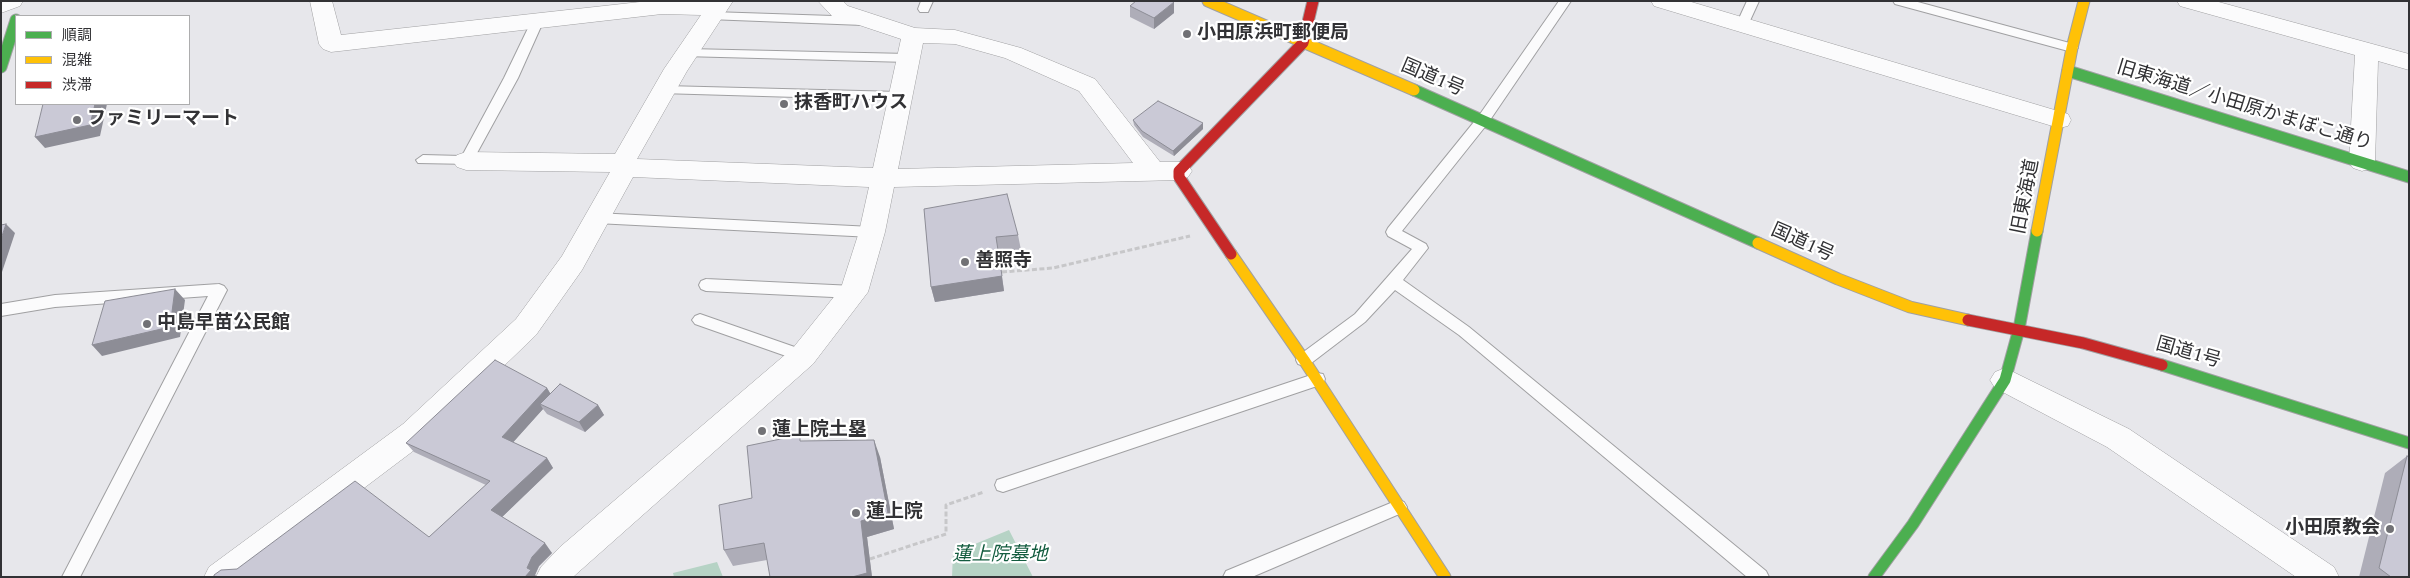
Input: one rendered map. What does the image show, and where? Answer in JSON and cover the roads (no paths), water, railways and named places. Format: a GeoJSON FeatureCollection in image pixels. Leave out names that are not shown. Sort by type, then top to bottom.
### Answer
{"type":"FeatureCollection","features":[{"type":"Feature","properties":{"kind":"main road"},"geometry":{"type":"LineString","coordinates":[[18,15],[22,1]]}},
{"type":"Feature","properties":{"kind":"main road","name":"国道1号"},"geometry":{"type":"LineString","coordinates":[[1208,1],[1483,120],[1838,279],[1910,307],[2083,343],[2206,377],[2409,443]]}},
{"type":"Feature","properties":{"kind":"main road"},"geometry":{"type":"LineString","coordinates":[[1313,1],[1303,43],[1178,171],[1179,177],[1317,379],[1445,577]]}},
{"type":"Feature","properties":{"kind":"main road","name":"旧東海道"},"geometry":{"type":"LineString","coordinates":[[1874,577],[1913,524],[2005,380],[2019,329],[2072,48],[2084,1]]}},
{"type":"Feature","properties":{"kind":"main road"},"geometry":{"type":"LineString","coordinates":[[1,67],[15,24]]}},
{"type":"Feature","properties":{"kind":"main road","name":"旧東海道／小田原かまぼこ通り"},"geometry":{"type":"LineString","coordinates":[[2068,71],[2409,177]]}},
{"type":"Feature","properties":{"kind":"street"},"geometry":{"type":"LineString","coordinates":[[1,6],[12,1]]}},
{"type":"Feature","properties":{"kind":"street"},"geometry":{"type":"LineString","coordinates":[[321,1],[331,44],[662,7],[718,8]]}},
{"type":"Feature","properties":{"kind":"street"},"geometry":{"type":"LineString","coordinates":[[829,1],[840,11],[870,21],[910,46],[955,36],[1013,53],[1087,85],[1153,171]]}},
{"type":"Feature","properties":{"kind":"street"},"geometry":{"type":"LineString","coordinates":[[1662,1],[2059,120]]}},
{"type":"Feature","properties":{"kind":"street"},"geometry":{"type":"LineString","coordinates":[[2188,1],[2409,62]]}},
{"type":"Feature","properties":{"kind":"street"},"geometry":{"type":"LineString","coordinates":[[220,577],[414,433],[519,334],[572,263],[664,90],[718,8]]}},
{"type":"Feature","properties":{"kind":"street"},"geometry":{"type":"LineString","coordinates":[[552,577],[571,557],[803,356],[854,292],[872,232],[910,46]]}},
{"type":"Feature","properties":{"kind":"street"},"geometry":{"type":"LineString","coordinates":[[2362,162],[2367,51]]}},
{"type":"Feature","properties":{"kind":"street"},"geometry":{"type":"LineString","coordinates":[[466,161],[624,165],[883,178],[1178,171]]}},
{"type":"Feature","properties":{"kind":"street"},"geometry":{"type":"LineString","coordinates":[[2005,380],[2118,438],[2322,577]]}},
{"type":"Feature","properties":{"kind":"lane"},"geometry":{"type":"LineString","coordinates":[[1304,360],[1360,318],[1421,248],[1393,232],[1483,120],[1565,1]]}},
{"type":"Feature","properties":{"kind":"lane"},"geometry":{"type":"LineString","coordinates":[[1742,26],[1753,1]]}},
{"type":"Feature","properties":{"kind":"lane"},"geometry":{"type":"LineString","coordinates":[[1899,1],[2072,48]]}},
{"type":"Feature","properties":{"kind":"lane"},"geometry":{"type":"LineString","coordinates":[[718,8],[870,21]]}},
{"type":"Feature","properties":{"kind":"lane"},"geometry":{"type":"LineString","coordinates":[[423,160],[466,161],[511,78],[537,22]]}},
{"type":"Feature","properties":{"kind":"lane"},"geometry":{"type":"LineString","coordinates":[[688,52],[910,46]]}},
{"type":"Feature","properties":{"kind":"lane"},"geometry":{"type":"LineString","coordinates":[[664,90],[900,96]]}},
{"type":"Feature","properties":{"kind":"lane"},"geometry":{"type":"LineString","coordinates":[[596,218],[872,232]]}},
{"type":"Feature","properties":{"kind":"lane"},"geometry":{"type":"LineString","coordinates":[[1394,281],[1464,331],[1760,577]]}},
{"type":"Feature","properties":{"kind":"lane"},"geometry":{"type":"LineString","coordinates":[[706,286],[854,292]]}},
{"type":"Feature","properties":{"kind":"lane"},"geometry":{"type":"LineString","coordinates":[[1,310],[55,301],[219,290],[71,577]]}},
{"type":"Feature","properties":{"kind":"lane"},"geometry":{"type":"LineString","coordinates":[[700,320],[803,356]]}},
{"type":"Feature","properties":{"kind":"lane"},"geometry":{"type":"LineString","coordinates":[[1003,485],[1317,379]]}},
{"type":"Feature","properties":{"kind":"lane"},"geometry":{"type":"LineString","coordinates":[[1232,577],[1398,507]]}},
{"type":"Feature","properties":{"kind":"place","name":"小田原浜町郵便局"},"geometry":{"type":"Point","coordinates":[1187,34]}},
{"type":"Feature","properties":{"kind":"place","name":"抹香町ハウス"},"geometry":{"type":"Point","coordinates":[784,104]}},
{"type":"Feature","properties":{"kind":"place","name":"ファミリーマート"},"geometry":{"type":"Point","coordinates":[77,120]}},
{"type":"Feature","properties":{"kind":"place","name":"善照寺"},"geometry":{"type":"Point","coordinates":[965,262]}},
{"type":"Feature","properties":{"kind":"place","name":"中島早苗公民館"},"geometry":{"type":"Point","coordinates":[147,324]}},
{"type":"Feature","properties":{"kind":"place","name":"蓮上院土塁"},"geometry":{"type":"Point","coordinates":[762,431]}},
{"type":"Feature","properties":{"kind":"place","name":"蓮上院"},"geometry":{"type":"Point","coordinates":[856,513]}},
{"type":"Feature","properties":{"kind":"place","name":"小田原教会"},"geometry":{"type":"Point","coordinates":[2390,529]}},
{"type":"Feature","properties":{"kind":"park label","name":"蓮上院墓地"},"geometry":{"type":"Point","coordinates":[1000,556]}}]}
